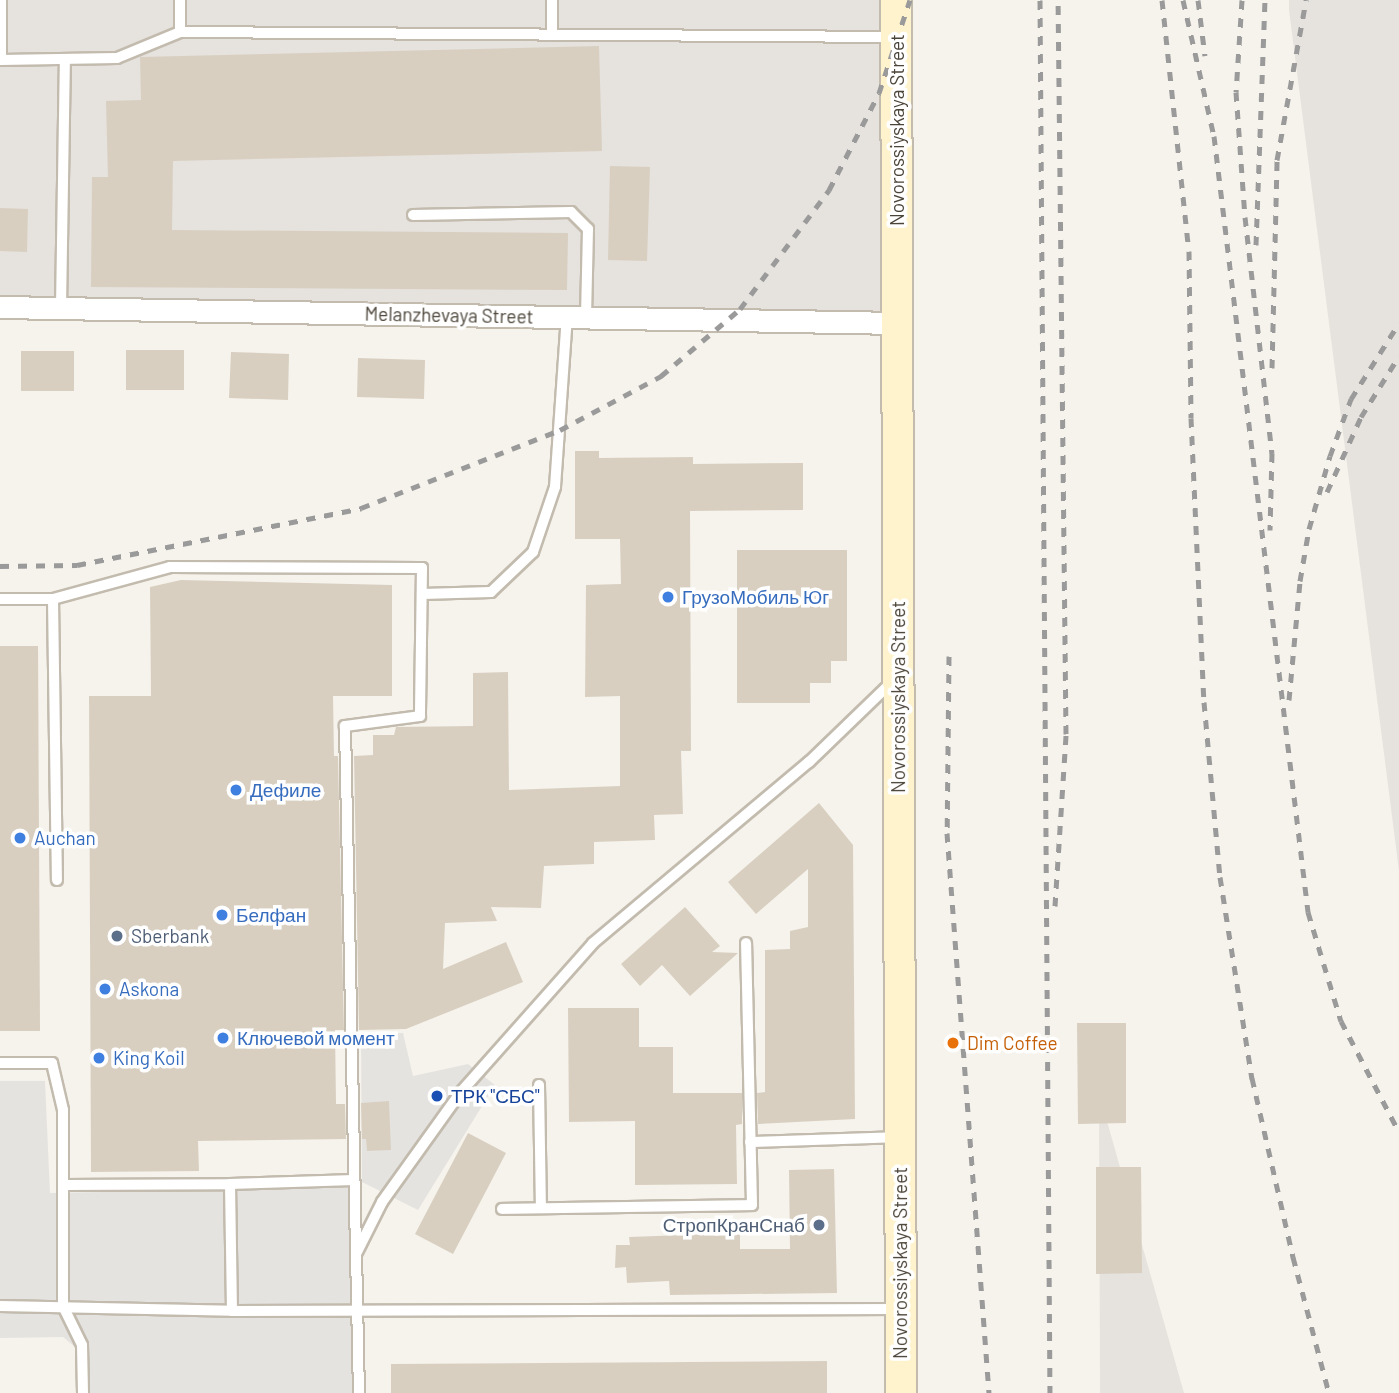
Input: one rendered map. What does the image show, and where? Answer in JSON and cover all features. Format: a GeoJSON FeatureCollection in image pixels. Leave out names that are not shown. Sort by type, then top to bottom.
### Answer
{"type":"FeatureCollection","features":[{"type":"Feature","properties":{"kind":"main road","name":"Novorossiyskaya Street"},"geometry":{"type":"LineString","coordinates":[[896,0],[901,1393]]}},
{"type":"Feature","properties":{"kind":"street","name":"Melanzhevaya Street"},"geometry":{"type":"LineString","coordinates":[[0,307],[897,323]]}},
{"type":"Feature","properties":{"kind":"lane"},"geometry":{"type":"LineString","coordinates":[[1,0],[0,61],[117,58],[180,32],[897,37]]}},
{"type":"Feature","properties":{"kind":"lane"},"geometry":{"type":"LineString","coordinates":[[180,0],[180,32]]}},
{"type":"Feature","properties":{"kind":"lane"},"geometry":{"type":"LineString","coordinates":[[552,0],[552,33]]}},
{"type":"Feature","properties":{"kind":"lane"},"geometry":{"type":"LineString","coordinates":[[61,308],[65,59]]}},
{"type":"Feature","properties":{"kind":"lane"},"geometry":{"type":"LineString","coordinates":[[413,215],[571,212],[588,229],[555,487],[533,552],[491,592],[422,594]]}},
{"type":"Feature","properties":{"kind":"lane"},"geometry":{"type":"LineString","coordinates":[[0,599],[54,599],[170,567],[422,568],[420,716],[345,726],[359,1393]]}},
{"type":"Feature","properties":{"kind":"lane"},"geometry":{"type":"LineString","coordinates":[[54,599],[57,880]]}},
{"type":"Feature","properties":{"kind":"lane"},"geometry":{"type":"LineString","coordinates":[[356,1254],[383,1202],[460,1093],[593,943],[809,762],[898,676]]}},
{"type":"Feature","properties":{"kind":"lane"},"geometry":{"type":"LineString","coordinates":[[502,1209],[751,1205],[746,943]]}},
{"type":"Feature","properties":{"kind":"lane"},"geometry":{"type":"LineString","coordinates":[[0,1063],[52,1063],[63,1110],[63,1306],[82,1345],[83,1393]]}},
{"type":"Feature","properties":{"kind":"lane"},"geometry":{"type":"LineString","coordinates":[[539,1085],[541,1208]]}},
{"type":"Feature","properties":{"kind":"lane"},"geometry":{"type":"LineString","coordinates":[[750,1142],[900,1137]]}},
{"type":"Feature","properties":{"kind":"lane"},"geometry":{"type":"LineString","coordinates":[[64,1185],[354,1180]]}},
{"type":"Feature","properties":{"kind":"lane"},"geometry":{"type":"LineString","coordinates":[[230,1184],[232,1311]]}},
{"type":"Feature","properties":{"kind":"lane"},"geometry":{"type":"LineString","coordinates":[[0,1306],[63,1306],[78,1310],[232,1311],[901,1309]]}},
{"type":"Feature","properties":{"kind":"shaded area"},"geometry":{"type":"Polygon","coordinates":[[[0,0],[879,0],[884,314],[0,296],[0,0]]]}},
{"type":"Feature","properties":{"kind":"shaded area"},"geometry":{"type":"Polygon","coordinates":[[[1289,0],[1399,0],[1399,871],[1289,10],[1289,0]]]}},
{"type":"Feature","properties":{"kind":"shaded area"},"geometry":{"type":"Polygon","coordinates":[[[403,1033],[413,1076],[468,1064],[495,1085],[418,1210],[362,1182],[361,1034],[403,1033]]]}},
{"type":"Feature","properties":{"kind":"shaded area"},"geometry":{"type":"Polygon","coordinates":[[[0,1081],[45,1081],[50,1193],[353,1187],[358,1393],[82,1393],[81,1352],[63,1337],[0,1338],[0,1081]]]}},
{"type":"Feature","properties":{"kind":"shaded area"},"geometry":{"type":"Polygon","coordinates":[[[1099,1093],[1184,1393],[1100,1393],[1099,1093]]]}},
{"type":"Feature","properties":{"kind":"building"},"geometry":{"type":"Polygon","coordinates":[[[599,46],[602,151],[173,161],[172,230],[568,233],[567,290],[91,287],[92,177],[108,177],[106,101],[141,100],[140,57],[599,46]]]}},
{"type":"Feature","properties":{"kind":"building"},"geometry":{"type":"Polygon","coordinates":[[[610,166],[650,167],[647,261],[608,260],[610,166]]]}},
{"type":"Feature","properties":{"kind":"building"},"geometry":{"type":"Polygon","coordinates":[[[0,208],[28,209],[27,252],[0,251],[0,208]]]}},
{"type":"Feature","properties":{"kind":"building"},"geometry":{"type":"Polygon","coordinates":[[[126,350],[184,350],[184,390],[126,390],[126,350]]]}},
{"type":"Feature","properties":{"kind":"building"},"geometry":{"type":"Polygon","coordinates":[[[21,351],[74,351],[74,391],[21,391],[21,351]]]}},
{"type":"Feature","properties":{"kind":"building"},"geometry":{"type":"Polygon","coordinates":[[[231,352],[289,354],[288,400],[229,398],[231,352]]]}},
{"type":"Feature","properties":{"kind":"building"},"geometry":{"type":"Polygon","coordinates":[[[358,358],[425,360],[424,399],[357,397],[358,358]]]}},
{"type":"Feature","properties":{"kind":"building"},"geometry":{"type":"Polygon","coordinates":[[[575,451],[599,451],[599,458],[693,457],[693,464],[803,463],[803,510],[690,511],[691,751],[681,751],[683,814],[654,815],[655,840],[594,842],[594,864],[544,866],[541,908],[491,907],[497,921],[445,923],[443,969],[506,942],[523,982],[406,1029],[359,1030],[354,756],[373,755],[373,735],[394,735],[396,727],[473,726],[473,673],[508,672],[509,790],[620,786],[620,696],[585,697],[586,585],[621,584],[620,539],[575,539],[575,451]]]}},
{"type":"Feature","properties":{"kind":"building"},"geometry":{"type":"Polygon","coordinates":[[[737,550],[847,550],[847,661],[831,661],[831,683],[810,683],[810,703],[737,703],[737,550]]]}},
{"type":"Feature","properties":{"kind":"building"},"geometry":{"type":"Polygon","coordinates":[[[181,580],[392,585],[392,696],[333,696],[334,756],[338,756],[344,1030],[335,1030],[336,1104],[345,1104],[346,1139],[198,1141],[199,1171],[91,1172],[89,696],[151,696],[150,587],[181,580]]]}},
{"type":"Feature","properties":{"kind":"building","name":"Auchan"},"geometry":{"type":"Polygon","coordinates":[[[0,646],[38,646],[40,1031],[0,1031],[0,646]]]}},
{"type":"Feature","properties":{"kind":"building"},"geometry":{"type":"Polygon","coordinates":[[[819,803],[853,845],[855,1119],[758,1124],[757,1093],[765,1092],[765,950],[790,949],[790,931],[808,927],[808,869],[756,914],[728,882],[819,803]]]}},
{"type":"Feature","properties":{"kind":"building"},"geometry":{"type":"Polygon","coordinates":[[[685,907],[720,946],[712,952],[738,953],[690,996],[662,965],[640,986],[621,964],[685,907]]]}},
{"type":"Feature","properties":{"kind":"building"},"geometry":{"type":"Polygon","coordinates":[[[568,1008],[639,1008],[639,1047],[673,1047],[673,1093],[742,1093],[742,1124],[736,1125],[737,1184],[635,1185],[635,1121],[569,1122],[568,1008]]]}},
{"type":"Feature","properties":{"kind":"building"},"geometry":{"type":"Polygon","coordinates":[[[1077,1023],[1126,1023],[1126,1123],[1078,1124],[1077,1023]]]}},
{"type":"Feature","properties":{"kind":"building"},"geometry":{"type":"Polygon","coordinates":[[[389,1101],[391,1150],[367,1151],[366,1139],[362,1139],[361,1103],[389,1101]]]}},
{"type":"Feature","properties":{"kind":"building"},"geometry":{"type":"Polygon","coordinates":[[[468,1133],[506,1153],[453,1254],[415,1234],[468,1133]]]}},
{"type":"Feature","properties":{"kind":"building"},"geometry":{"type":"Polygon","coordinates":[[[1096,1167],[1141,1167],[1142,1273],[1096,1274],[1096,1167]]]}},
{"type":"Feature","properties":{"kind":"building"},"geometry":{"type":"Polygon","coordinates":[[[834,1169],[837,1293],[670,1295],[669,1281],[627,1283],[626,1267],[615,1268],[616,1245],[630,1245],[629,1237],[740,1233],[740,1249],[790,1249],[789,1170],[834,1169]]]}},
{"type":"Feature","properties":{"kind":"building"},"geometry":{"type":"Polygon","coordinates":[[[827,1361],[827,1393],[391,1393],[391,1364],[827,1361]]]}},
{"type":"Feature","properties":{"kind":"railway"},"geometry":{"type":"LineString","coordinates":[[0,566],[77,565],[361,508],[560,430],[661,376],[740,309],[829,190],[879,93],[910,0]]}},
{"type":"Feature","properties":{"kind":"railway"},"geometry":{"type":"LineString","coordinates":[[1040,0],[1050,1393]]}},
{"type":"Feature","properties":{"kind":"railway"},"geometry":{"type":"LineString","coordinates":[[1055,906],[1066,734],[1058,0]]}},
{"type":"Feature","properties":{"kind":"railway"},"geometry":{"type":"LineString","coordinates":[[1162,0],[1189,251],[1191,418],[1204,702],[1220,877],[1252,1078],[1293,1257],[1329,1393]]}},
{"type":"Feature","properties":{"kind":"railway"},"geometry":{"type":"LineString","coordinates":[[1183,0],[1214,136],[1308,912],[1341,1021],[1399,1132]]}},
{"type":"Feature","properties":{"kind":"railway"},"geometry":{"type":"LineString","coordinates":[[1198,0],[1205,56]]}},
{"type":"Feature","properties":{"kind":"railway"},"geometry":{"type":"LineString","coordinates":[[1242,0],[1236,92],[1245,217],[1272,453],[1270,530]]}},
{"type":"Feature","properties":{"kind":"railway"},"geometry":{"type":"LineString","coordinates":[[1256,245],[1265,0]]}},
{"type":"Feature","properties":{"kind":"railway"},"geometry":{"type":"LineString","coordinates":[[1272,368],[1277,160],[1306,0]]}},
{"type":"Feature","properties":{"kind":"railway"},"geometry":{"type":"LineString","coordinates":[[1289,700],[1300,581],[1309,529],[1330,456],[1351,399],[1399,323]]}},
{"type":"Feature","properties":{"kind":"railway"},"geometry":{"type":"LineString","coordinates":[[1327,492],[1361,417],[1399,356]]}},
{"type":"Feature","properties":{"kind":"railway"},"geometry":{"type":"LineString","coordinates":[[949,656],[947,833],[989,1393]]}},
{"type":"Feature","properties":{"kind":"place","name":"ГрузоМобиль Юг"},"geometry":{"type":"Point","coordinates":[668,597]}},
{"type":"Feature","properties":{"kind":"place","name":"Дефиле"},"geometry":{"type":"Point","coordinates":[236,790]}},
{"type":"Feature","properties":{"kind":"place","name":"Auchan"},"geometry":{"type":"Point","coordinates":[20,838]}},
{"type":"Feature","properties":{"kind":"place","name":"Белфан"},"geometry":{"type":"Point","coordinates":[222,915]}},
{"type":"Feature","properties":{"kind":"place","name":"Sberbank"},"geometry":{"type":"Point","coordinates":[117,936]}},
{"type":"Feature","properties":{"kind":"place","name":"Askona"},"geometry":{"type":"Point","coordinates":[105,989]}},
{"type":"Feature","properties":{"kind":"place","name":"Ключевой момент"},"geometry":{"type":"Point","coordinates":[223,1038]}},
{"type":"Feature","properties":{"kind":"place","name":"Dim Coffee"},"geometry":{"type":"Point","coordinates":[953,1043]}},
{"type":"Feature","properties":{"kind":"place","name":"King Koil"},"geometry":{"type":"Point","coordinates":[99,1058]}},
{"type":"Feature","properties":{"kind":"place","name":"ТРК \"СБС\""},"geometry":{"type":"Point","coordinates":[437,1096]}},
{"type":"Feature","properties":{"kind":"place","name":"СтропКранСнаб"},"geometry":{"type":"Point","coordinates":[819,1225]}}]}
